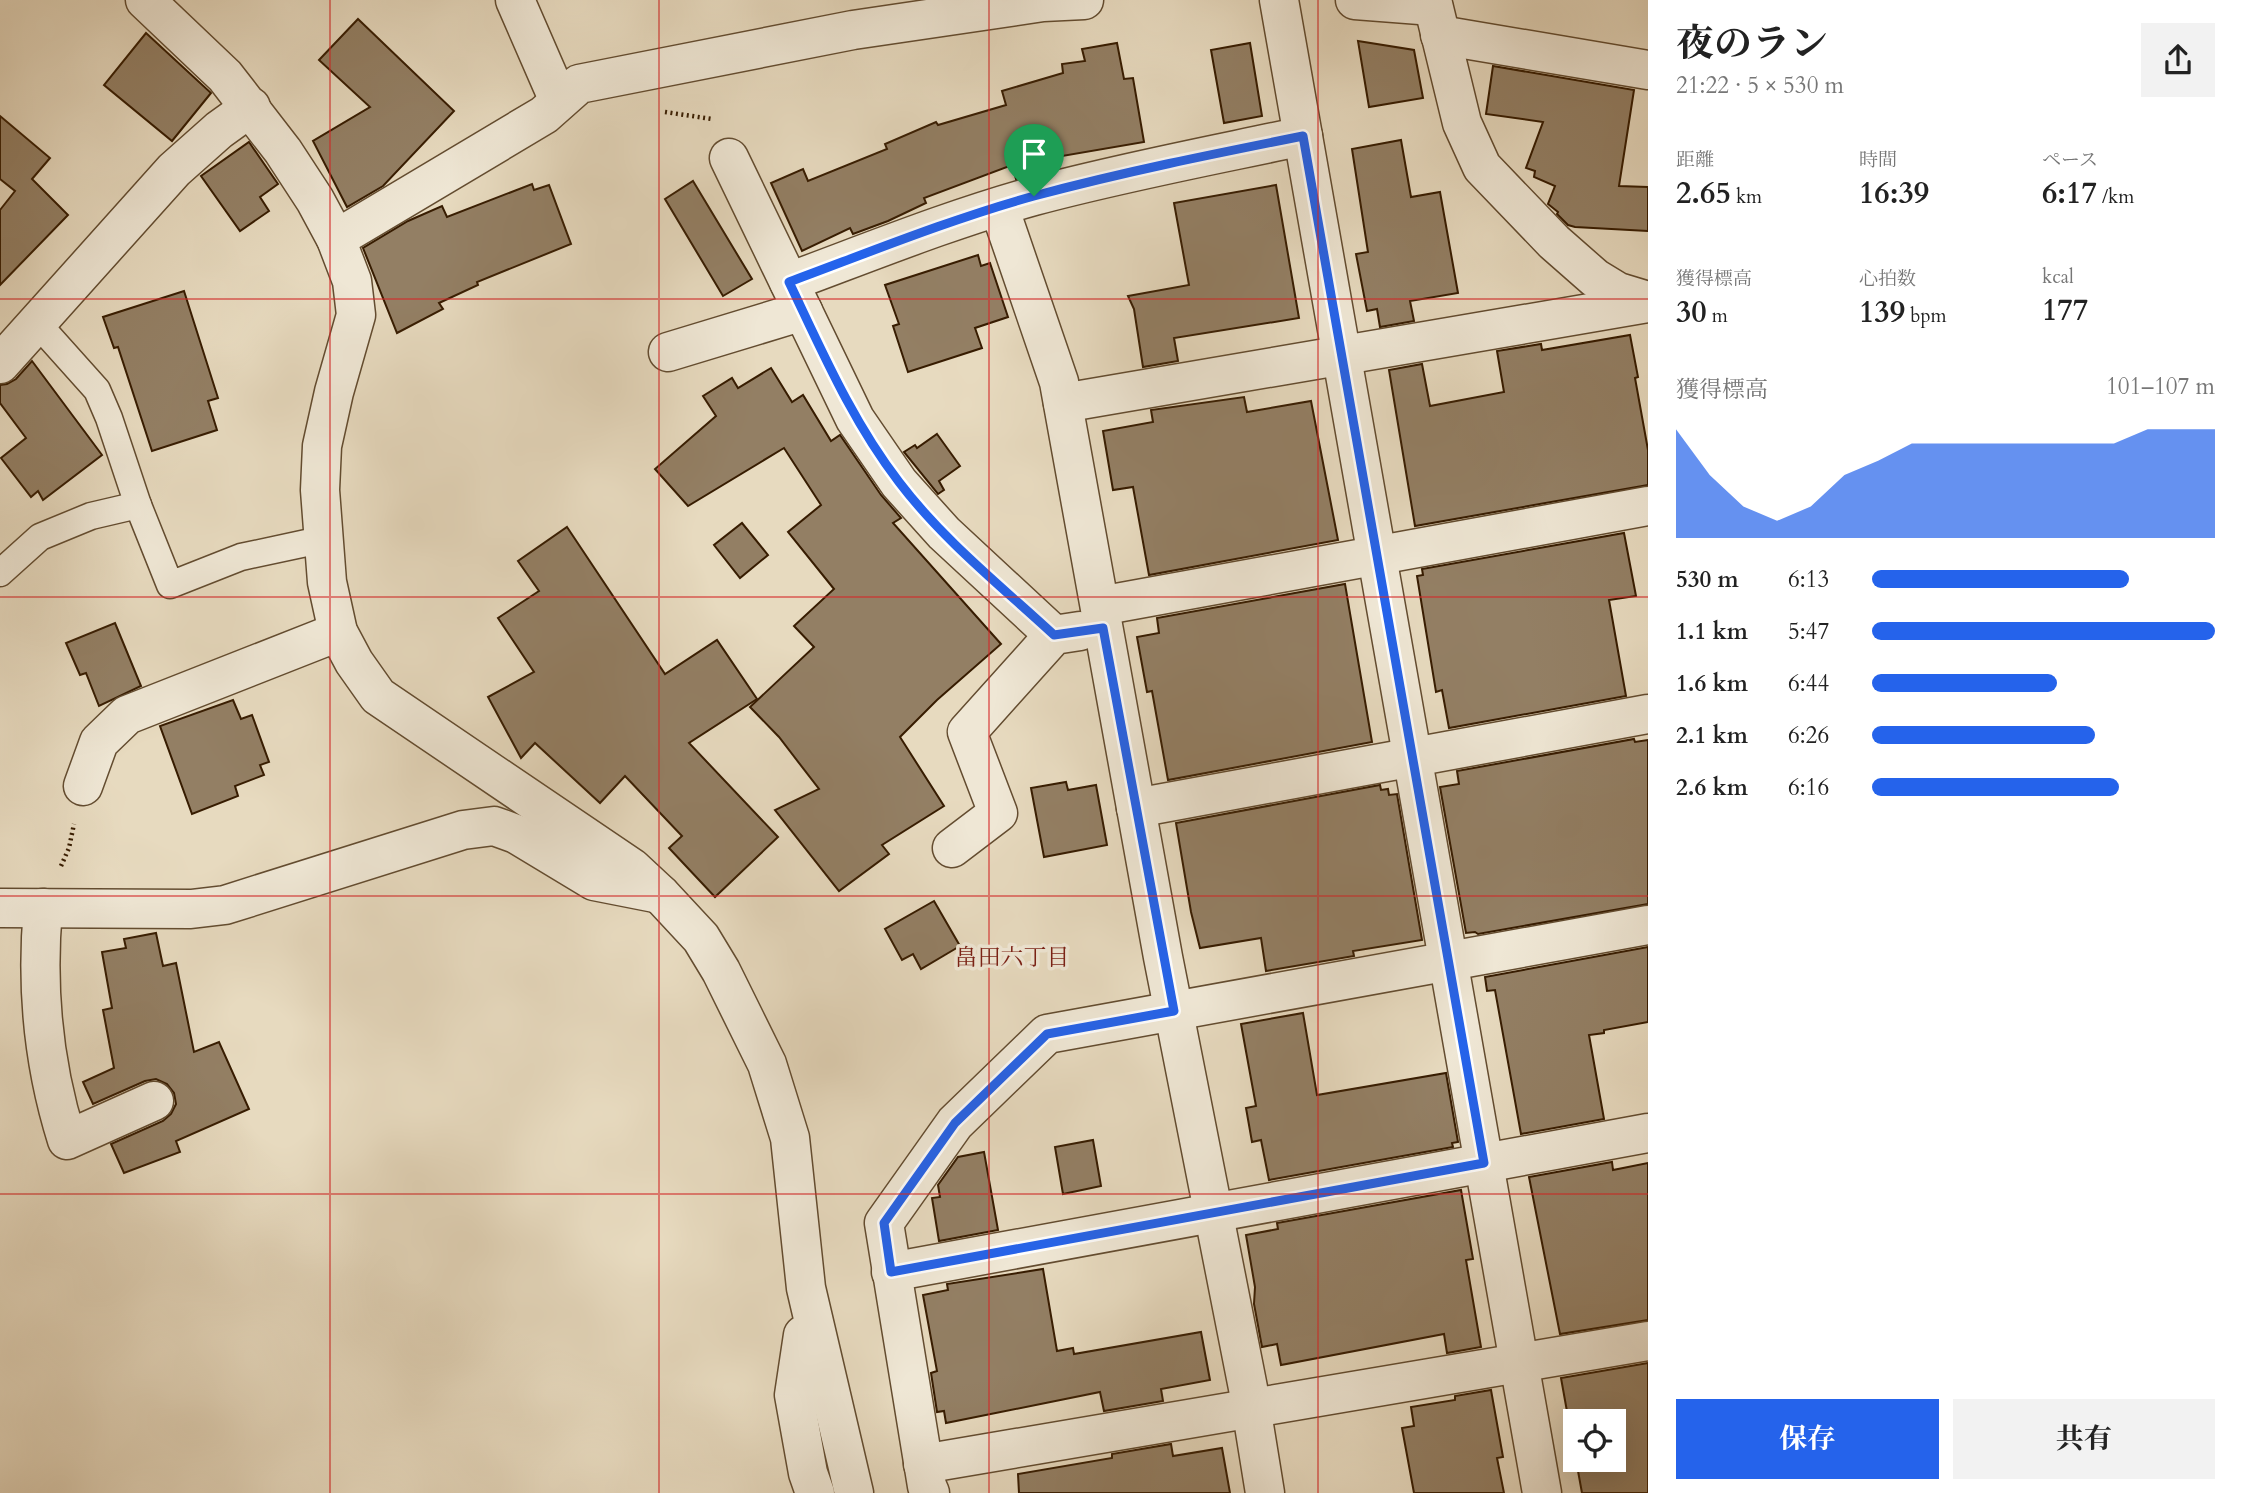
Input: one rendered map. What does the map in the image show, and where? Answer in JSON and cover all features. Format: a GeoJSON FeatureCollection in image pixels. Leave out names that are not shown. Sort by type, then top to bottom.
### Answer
{"type":"FeatureCollection","features":[{"type":"Feature","properties":{"kind":"street"},"geometry":{"type":"LineString","coordinates":[[145,0],[225,76],[251,107],[309,190],[336,239],[352,281],[356,315],[322,446],[320,490],[327,582],[338,632],[354,662],[378,696],[632,868],[661,895],[701,938],[721,971],[767,1064],[790,1138],[806,1288],[854,1493]]}},
{"type":"Feature","properties":{"kind":"street"},"geometry":{"type":"LineString","coordinates":[[515,0],[559,101]]}},
{"type":"Feature","properties":{"kind":"street"},"geometry":{"type":"LineString","coordinates":[[336,239],[544,115],[579,84],[853,30],[1043,2],[1084,0]]}},
{"type":"Feature","properties":{"kind":"street"},"geometry":{"type":"LineString","coordinates":[[1279,0],[1542,1493]]}},
{"type":"Feature","properties":{"kind":"street"},"geometry":{"type":"LineString","coordinates":[[1355,0],[1435,14],[1648,70]]}},
{"type":"Feature","properties":{"kind":"street"},"geometry":{"type":"LineString","coordinates":[[1435,14],[1462,123],[1482,167],[1554,242],[1595,278],[1618,292],[1648,302]]}},
{"type":"Feature","properties":{"kind":"street"},"geometry":{"type":"LineString","coordinates":[[0,364],[174,170],[219,130],[251,107]]}},
{"type":"Feature","properties":{"kind":"street"},"geometry":{"type":"LineString","coordinates":[[668,352],[999,207],[1147,168],[1303,136]]}},
{"type":"Feature","properties":{"kind":"street"},"geometry":{"type":"LineString","coordinates":[[729,158],[855,419],[899,483],[944,533],[1054,635]]}},
{"type":"Feature","properties":{"kind":"street"},"geometry":{"type":"LineString","coordinates":[[999,207],[1059,382],[1265,1493]]}},
{"type":"Feature","properties":{"kind":"street"},"geometry":{"type":"LineString","coordinates":[[1063,403],[1648,302]]}},
{"type":"Feature","properties":{"kind":"street"},"geometry":{"type":"LineString","coordinates":[[952,848],[998,813],[967,732],[1054,635],[1102,617],[1377,556],[1648,506]]}},
{"type":"Feature","properties":{"kind":"street"},"geometry":{"type":"LineString","coordinates":[[83,786],[99,742],[127,715],[338,632]]}},
{"type":"Feature","properties":{"kind":"street"},"geometry":{"type":"LineString","coordinates":[[1136,808],[1648,714]]}},
{"type":"Feature","properties":{"kind":"street"},"geometry":{"type":"LineString","coordinates":[[0,908],[191,909],[225,905],[463,830],[494,826],[516,834],[594,881],[661,895]]}},
{"type":"Feature","properties":{"kind":"street"},"geometry":{"type":"LineString","coordinates":[[43,908],[38,956],[43,1032],[57,1108],[67,1140],[154,1101]]}},
{"type":"Feature","properties":{"kind":"street"},"geometry":{"type":"LineString","coordinates":[[1648,925],[1047,1034],[955,1123],[884,1223],[927,1478],[1251,1408],[1648,1341]]}},
{"type":"Feature","properties":{"kind":"street"},"geometry":{"type":"LineString","coordinates":[[891,1272],[1648,1133]]}},
{"type":"Feature","properties":{"kind":"street"},"geometry":{"type":"LineString","coordinates":[[803,1335],[794,1395],[808,1473],[815,1493]]}},
{"type":"Feature","properties":{"kind":"lane"},"geometry":{"type":"LineString","coordinates":[[37,323],[97,390],[170,585],[241,558],[325,539]]}},
{"type":"Feature","properties":{"kind":"lane"},"geometry":{"type":"LineString","coordinates":[[0,573],[40,537],[90,516],[138,505]]}},
{"type":"Feature","properties":{"kind":"path"},"geometry":{"type":"LineString","coordinates":[[660,111],[715,119]]}},
{"type":"Feature","properties":{"kind":"path"},"geometry":{"type":"LineString","coordinates":[[43,908],[69,848],[83,786]]}},
{"type":"Feature","properties":{"kind":"building"},"geometry":{"type":"Polygon","coordinates":[[[358,19],[454,111],[383,186],[347,207],[313,141],[370,107],[319,60],[358,19]]]}},
{"type":"Feature","properties":{"kind":"building"},"geometry":{"type":"Polygon","coordinates":[[[146,33],[211,93],[172,141],[104,85],[146,33]]]}},
{"type":"Feature","properties":{"kind":"building"},"geometry":{"type":"Polygon","coordinates":[[[1358,41],[1414,50],[1423,98],[1369,107],[1358,41]]]}},
{"type":"Feature","properties":{"kind":"building"},"geometry":{"type":"Polygon","coordinates":[[[1117,43],[1124,79],[1133,78],[1144,142],[1056,157],[1058,167],[1016,179],[1012,165],[924,198],[926,203],[888,221],[853,234],[850,228],[802,251],[771,183],[803,169],[808,181],[887,149],[885,144],[936,122],[938,125],[1006,105],[1002,91],[1063,73],[1062,64],[1085,61],[1082,49],[1117,43]]]}},
{"type":"Feature","properties":{"kind":"building"},"geometry":{"type":"Polygon","coordinates":[[[1250,43],[1262,116],[1224,123],[1211,50],[1250,43]]]}},
{"type":"Feature","properties":{"kind":"building"},"geometry":{"type":"Polygon","coordinates":[[[1493,66],[1634,90],[1619,186],[1648,187],[1648,231],[1575,227],[1568,225],[1557,214],[1548,204],[1555,186],[1534,177],[1535,171],[1526,168],[1543,122],[1486,114],[1493,66]]]}},
{"type":"Feature","properties":{"kind":"building"},"geometry":{"type":"Polygon","coordinates":[[[0,116],[50,158],[32,179],[68,215],[0,285],[0,210],[15,191],[0,179],[0,116]]]}},
{"type":"Feature","properties":{"kind":"building"},"geometry":{"type":"Polygon","coordinates":[[[1401,140],[1411,197],[1440,192],[1458,293],[1410,301],[1414,321],[1380,327],[1377,309],[1367,311],[1356,254],[1368,252],[1352,149],[1401,140]]]}},
{"type":"Feature","properties":{"kind":"building"},"geometry":{"type":"Polygon","coordinates":[[[249,142],[278,184],[260,197],[269,211],[240,231],[201,176],[249,142]]]}},
{"type":"Feature","properties":{"kind":"building"},"geometry":{"type":"Polygon","coordinates":[[[693,181],[752,279],[723,296],[665,199],[693,181]]]}},
{"type":"Feature","properties":{"kind":"building"},"geometry":{"type":"Polygon","coordinates":[[[532,184],[534,190],[549,185],[571,244],[477,282],[478,285],[439,303],[443,309],[397,333],[363,248],[408,221],[442,206],[447,217],[532,184]]]}},
{"type":"Feature","properties":{"kind":"building"},"geometry":{"type":"Polygon","coordinates":[[[1276,185],[1299,318],[1174,338],[1178,361],[1143,367],[1134,309],[1128,296],[1189,285],[1174,203],[1276,185]]]}},
{"type":"Feature","properties":{"kind":"building"},"geometry":{"type":"Polygon","coordinates":[[[978,255],[981,266],[990,263],[1008,317],[975,328],[982,348],[908,372],[893,326],[899,324],[885,285],[978,255]]]}},
{"type":"Feature","properties":{"kind":"building"},"geometry":{"type":"Polygon","coordinates":[[[184,291],[218,398],[208,401],[217,430],[152,451],[118,347],[114,348],[103,317],[184,291]]]}},
{"type":"Feature","properties":{"kind":"building"},"geometry":{"type":"Polygon","coordinates":[[[1630,335],[1648,450],[1648,485],[1415,526],[1389,370],[1422,364],[1430,406],[1504,392],[1497,351],[1541,344],[1542,350],[1630,335]]]}},
{"type":"Feature","properties":{"kind":"building"},"geometry":{"type":"Polygon","coordinates":[[[32,361],[102,455],[43,500],[38,491],[31,497],[1,458],[26,438],[0,403],[0,385],[16,379],[32,361]]]}},
{"type":"Feature","properties":{"kind":"building"},"geometry":{"type":"Polygon","coordinates":[[[771,368],[792,402],[803,395],[831,441],[840,435],[881,495],[901,518],[893,523],[1001,644],[937,700],[900,737],[944,806],[882,845],[889,854],[839,891],[775,810],[819,789],[779,737],[750,707],[814,647],[794,626],[834,589],[788,532],[821,505],[784,448],[688,506],[655,469],[716,416],[703,396],[732,378],[738,388],[771,368]]]}},
{"type":"Feature","properties":{"kind":"building"},"geometry":{"type":"Polygon","coordinates":[[[1244,397],[1247,412],[1311,401],[1338,540],[1149,575],[1133,487],[1113,490],[1103,431],[1153,422],[1151,410],[1244,397]]]}},
{"type":"Feature","properties":{"kind":"building"},"geometry":{"type":"Polygon","coordinates":[[[937,434],[960,466],[939,481],[944,490],[938,494],[904,452],[915,445],[917,448],[937,434]]]}},
{"type":"Feature","properties":{"kind":"building"},"geometry":{"type":"Polygon","coordinates":[[[742,523],[768,555],[740,578],[714,545],[742,523]]]}},
{"type":"Feature","properties":{"kind":"building"},"geometry":{"type":"Polygon","coordinates":[[[567,527],[665,674],[717,640],[757,699],[689,743],[778,837],[715,897],[669,848],[682,836],[625,776],[600,803],[535,743],[521,758],[488,697],[534,672],[498,618],[539,591],[518,561],[567,527]]]}},
{"type":"Feature","properties":{"kind":"building"},"geometry":{"type":"Polygon","coordinates":[[[1624,533],[1636,596],[1609,600],[1626,696],[1449,728],[1442,690],[1436,692],[1417,576],[1423,575],[1422,569],[1624,533]]]}},
{"type":"Feature","properties":{"kind":"building"},"geometry":{"type":"Polygon","coordinates":[[[1345,584],[1372,742],[1168,780],[1152,691],[1147,692],[1137,637],[1159,633],[1157,618],[1345,584]]]}},
{"type":"Feature","properties":{"kind":"building"},"geometry":{"type":"Polygon","coordinates":[[[115,623],[141,686],[99,706],[86,673],[80,675],[66,643],[115,623]]]}},
{"type":"Feature","properties":{"kind":"building"},"geometry":{"type":"Polygon","coordinates":[[[233,700],[241,719],[252,715],[269,762],[260,765],[264,775],[235,786],[238,796],[192,814],[160,726],[233,700]]]}},
{"type":"Feature","properties":{"kind":"building"},"geometry":{"type":"Polygon","coordinates":[[[1634,739],[1635,742],[1648,740],[1648,904],[1478,934],[1466,933],[1440,787],[1459,784],[1457,771],[1634,739]]]}},
{"type":"Feature","properties":{"kind":"building"},"geometry":{"type":"Polygon","coordinates":[[[1066,782],[1068,790],[1096,785],[1107,845],[1044,857],[1031,788],[1066,782]]]}},
{"type":"Feature","properties":{"kind":"building"},"geometry":{"type":"Polygon","coordinates":[[[1380,785],[1381,790],[1388,789],[1389,795],[1397,794],[1422,940],[1353,951],[1354,956],[1266,971],[1261,938],[1200,948],[1176,823],[1380,785]]]}},
{"type":"Feature","properties":{"kind":"building"},"geometry":{"type":"Polygon","coordinates":[[[934,901],[960,946],[921,969],[913,954],[902,960],[885,929],[934,901]]]}},
{"type":"Feature","properties":{"kind":"building"},"geometry":{"type":"Polygon","coordinates":[[[156,933],[163,966],[176,963],[194,1052],[219,1042],[249,1109],[176,1141],[180,1152],[124,1173],[111,1144],[163,1121],[171,1114],[176,1104],[174,1093],[167,1084],[156,1079],[145,1081],[93,1104],[83,1082],[114,1068],[103,1010],[112,1008],[102,952],[126,948],[124,939],[156,933]]]}},
{"type":"Feature","properties":{"kind":"building"},"geometry":{"type":"Polygon","coordinates":[[[1648,947],[1648,1022],[1589,1035],[1604,1119],[1521,1134],[1495,990],[1487,991],[1485,977],[1648,947]]]}},
{"type":"Feature","properties":{"kind":"building"},"geometry":{"type":"Polygon","coordinates":[[[1303,1013],[1317,1095],[1446,1073],[1458,1142],[1452,1143],[1453,1147],[1269,1180],[1261,1140],[1252,1142],[1246,1108],[1256,1106],[1241,1024],[1303,1013]]]}},
{"type":"Feature","properties":{"kind":"building"},"geometry":{"type":"Polygon","coordinates":[[[1093,1140],[1101,1186],[1063,1194],[1055,1147],[1093,1140]]]}},
{"type":"Feature","properties":{"kind":"building"},"geometry":{"type":"Polygon","coordinates":[[[984,1152],[998,1230],[939,1241],[932,1198],[940,1197],[938,1185],[958,1157],[984,1152]]]}},
{"type":"Feature","properties":{"kind":"building"},"geometry":{"type":"Polygon","coordinates":[[[1612,1162],[1613,1170],[1648,1163],[1648,1320],[1560,1334],[1529,1177],[1612,1162]]]}},
{"type":"Feature","properties":{"kind":"building"},"geometry":{"type":"Polygon","coordinates":[[[1461,1190],[1473,1259],[1466,1260],[1481,1347],[1447,1353],[1444,1334],[1281,1365],[1277,1344],[1262,1347],[1246,1235],[1278,1229],[1277,1223],[1461,1190]]]}},
{"type":"Feature","properties":{"kind":"building"},"geometry":{"type":"Polygon","coordinates":[[[1043,1269],[1057,1351],[1073,1348],[1074,1354],[1201,1332],[1210,1380],[1161,1389],[1163,1401],[1104,1411],[1100,1392],[946,1423],[944,1411],[937,1412],[931,1373],[937,1371],[923,1295],[948,1290],[947,1284],[1043,1269]]]}},
{"type":"Feature","properties":{"kind":"building"},"geometry":{"type":"Polygon","coordinates":[[[1648,1363],[1648,1493],[1582,1493],[1578,1472],[1626,1472],[1626,1409],[1567,1409],[1561,1378],[1648,1363]]]}},
{"type":"Feature","properties":{"kind":"building"},"geometry":{"type":"Polygon","coordinates":[[[1491,1390],[1503,1457],[1497,1458],[1504,1493],[1414,1493],[1402,1428],[1414,1426],[1411,1407],[1455,1400],[1455,1396],[1491,1390]]]}},
{"type":"Feature","properties":{"kind":"building"},"geometry":{"type":"Polygon","coordinates":[[[1171,1444],[1173,1456],[1222,1448],[1230,1493],[1019,1493],[1018,1474],[1112,1458],[1112,1454],[1171,1444]]]}},
{"type":"Feature","properties":{"kind":"district","name":"畠田六丁目"},"geometry":{"type":"Point","coordinates":[1012,957]}},
{"type":"Feature","properties":{"kind":"route"},"geometry":{"type":"LineString","coordinates":[[1303,136],[1484,1163],[891,1272],[884,1223],[955,1123],[1047,1034],[1174,1011],[1103,628],[1054,635],[944,533],[899,483],[855,419],[789,282],[1034,196],[1147,168],[1303,136]]}}]}
